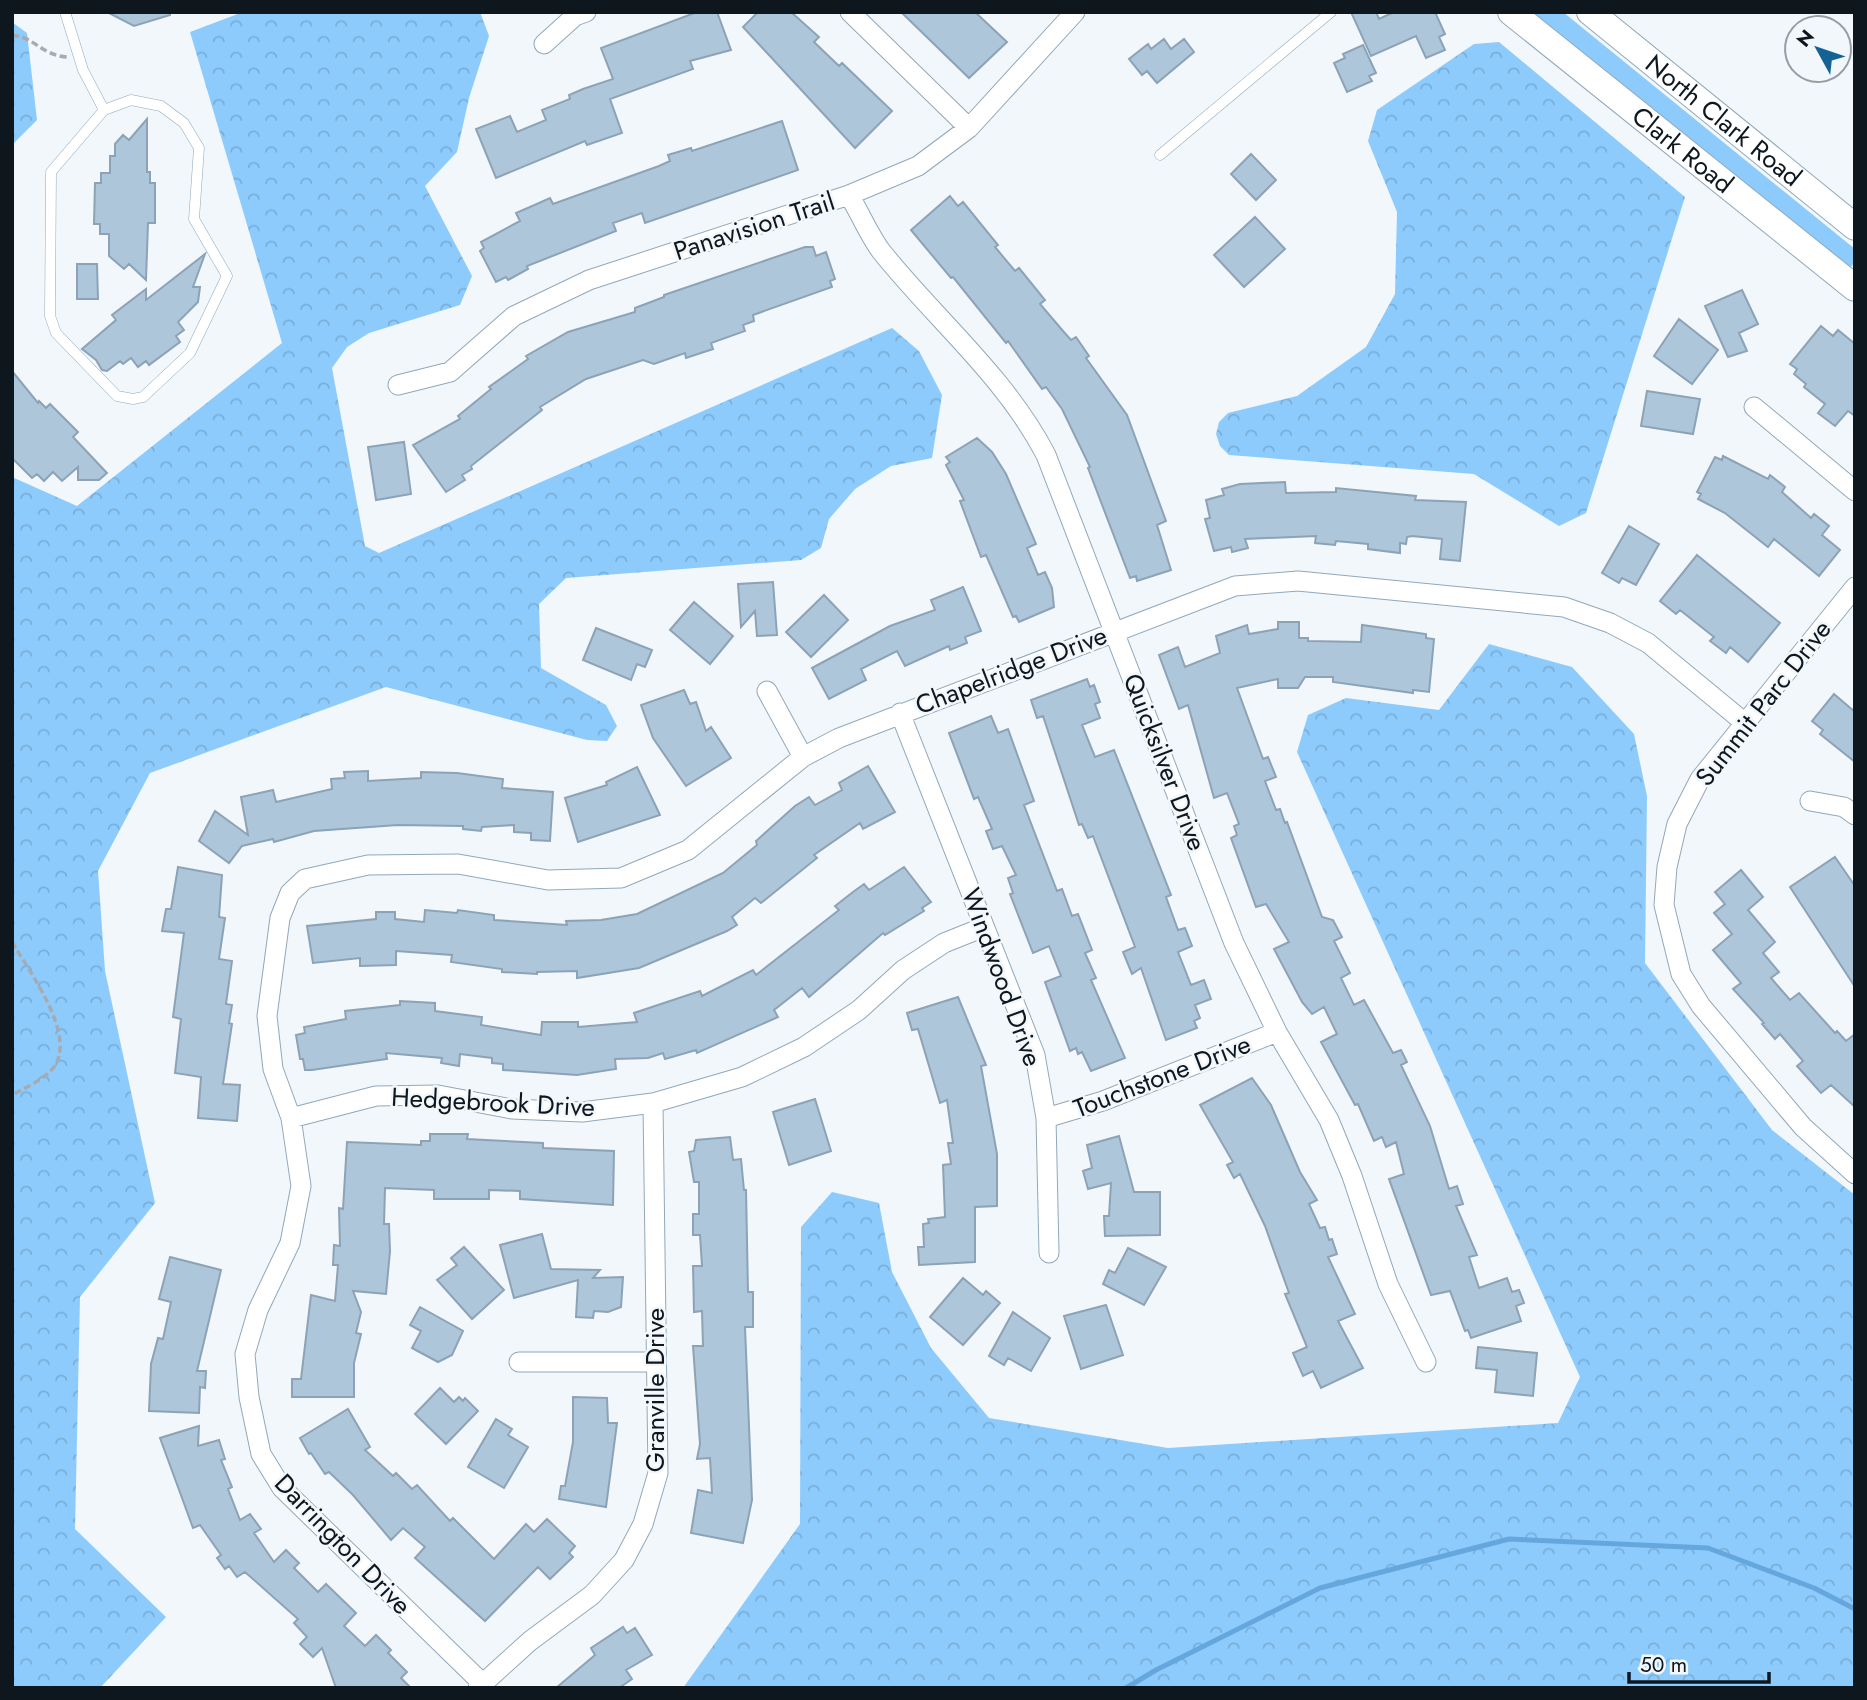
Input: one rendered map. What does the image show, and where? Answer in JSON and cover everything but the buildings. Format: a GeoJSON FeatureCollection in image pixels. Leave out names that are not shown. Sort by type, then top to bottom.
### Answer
{"type":"FeatureCollection","features":[{"type":"Feature","properties":{"kind":"main road","name":"Clark Road"},"geometry":{"type":"LineString","coordinates":[[1511,12],[1855,288]]}},
{"type":"Feature","properties":{"kind":"main road","name":"North Clark Road"},"geometry":{"type":"LineString","coordinates":[[1590,12],[1855,227]]}},
{"type":"Feature","properties":{"kind":"street"},"geometry":{"type":"LineString","coordinates":[[544,44],[575,16],[586,12]]}},
{"type":"Feature","properties":{"kind":"street"},"geometry":{"type":"LineString","coordinates":[[850,12],[969,128]]}},
{"type":"Feature","properties":{"kind":"street","name":"Panavision Trail"},"geometry":{"type":"LineString","coordinates":[[398,385],[450,372],[514,316],[589,280],[849,195],[918,166],[969,128],[1075,12]]}},
{"type":"Feature","properties":{"kind":"street","name":"Quicksilver Drive"},"geometry":{"type":"LineString","coordinates":[[849,195],[880,249],[1004,389],[1029,423],[1046,455],[1234,943],[1278,1032],[1329,1119],[1352,1176],[1388,1284],[1426,1362]]}},
{"type":"Feature","properties":{"kind":"street"},"geometry":{"type":"LineString","coordinates":[[1754,407],[1855,491]]}},
{"type":"Feature","properties":{"kind":"street","name":"Chapelridge Drive"},"geometry":{"type":"LineString","coordinates":[[290,893],[305,879],[368,865],[458,864],[548,880],[621,878],[688,850],[803,757],[900,713],[1235,586],[1298,581],[1564,607],[1610,623],[1648,643],[1745,723]]}},
{"type":"Feature","properties":{"kind":"street","name":"Summit Parc Drive"},"geometry":{"type":"LineString","coordinates":[[1855,587],[1700,779],[1677,824],[1667,867],[1664,905],[1681,974],[1701,1006],[1804,1127],[1855,1174]]}},
{"type":"Feature","properties":{"kind":"street"},"geometry":{"type":"LineString","coordinates":[[767,691],[803,757]]}},
{"type":"Feature","properties":{"kind":"street","name":"Windwood Drive"},"geometry":{"type":"LineString","coordinates":[[900,713],[1035,1055],[1046,1118],[1049,1253]]}},
{"type":"Feature","properties":{"kind":"street"},"geometry":{"type":"LineString","coordinates":[[1810,802],[1844,807],[1855,815]]}},
{"type":"Feature","properties":{"kind":"street","name":"Darrington Drive"},"geometry":{"type":"LineString","coordinates":[[290,893],[280,918],[267,1016],[273,1069],[291,1118],[301,1186],[290,1243],[258,1310],[245,1354],[249,1397],[261,1454],[282,1488],[480,1685]]}},
{"type":"Feature","properties":{"kind":"street","name":"Hedgebrook Drive"},"geometry":{"type":"LineString","coordinates":[[291,1118],[376,1096],[438,1095],[512,1109],[582,1112],[653,1104],[742,1077],[804,1047],[859,1010],[903,970],[944,943],[984,927]]}},
{"type":"Feature","properties":{"kind":"street","name":"Touchstone Drive"},"geometry":{"type":"LineString","coordinates":[[1046,1118],[1102,1101],[1278,1032]]}},
{"type":"Feature","properties":{"kind":"street","name":"Granville Drive"},"geometry":{"type":"LineString","coordinates":[[480,1685],[530,1641],[592,1595],[624,1560],[643,1524],[658,1473],[653,1104]]}},
{"type":"Feature","properties":{"kind":"street"},"geometry":{"type":"LineString","coordinates":[[519,1362],[656,1362]]}},
{"type":"Feature","properties":{"kind":"lane"},"geometry":{"type":"LineString","coordinates":[[65,12],[79,56],[104,110]]}},
{"type":"Feature","properties":{"kind":"lane"},"geometry":{"type":"LineString","coordinates":[[1160,155],[1331,12]]}},
{"type":"Feature","properties":{"kind":"lane"},"geometry":{"type":"LineString","coordinates":[[131,100],[161,106],[184,123],[199,148],[194,219],[227,275],[190,354],[143,397],[133,399],[117,396],[56,333],[50,316],[51,172],[104,110],[131,100]]}},
{"type":"Feature","properties":{"kind":"path"},"geometry":{"type":"LineString","coordinates":[[12,36],[26,38],[54,56],[79,56]]}},
{"type":"Feature","properties":{"kind":"path"},"geometry":{"type":"LineString","coordinates":[[12,745],[12,758]]}},
{"type":"Feature","properties":{"kind":"path"},"geometry":{"type":"LineString","coordinates":[[12,942],[52,1013],[61,1049],[54,1066],[42,1078],[12,1095]]}},
{"type":"Feature","properties":{"kind":"green space"},"geometry":{"type":"Polygon","coordinates":[[[243,12],[480,12],[489,36],[469,98],[457,152],[425,186],[472,276],[460,305],[369,333],[347,347],[332,368],[365,546],[379,553],[892,328],[919,351],[942,395],[932,458],[891,466],[855,489],[829,519],[821,548],[801,560],[566,578],[539,604],[541,668],[606,705],[617,726],[607,741],[587,740],[386,687],[150,773],[98,871],[105,971],[155,1203],[80,1297],[75,1529],[166,1617],[100,1688],[12,1688],[12,477],[77,506],[282,343],[190,32],[243,12]]]}},
{"type":"Feature","properties":{"kind":"green space"},"geometry":{"type":"Polygon","coordinates":[[[1531,12],[1563,12],[1855,249],[1855,262],[1849,269],[1531,12]]]}},
{"type":"Feature","properties":{"kind":"green space"},"geometry":{"type":"Polygon","coordinates":[[[12,22],[27,33],[37,120],[12,145],[12,22]]]}},
{"type":"Feature","properties":{"kind":"green space"},"geometry":{"type":"Polygon","coordinates":[[[1499,42],[1685,197],[1586,513],[1559,526],[1474,474],[1229,455],[1220,446],[1216,434],[1219,422],[1228,413],[1297,396],[1366,347],[1395,294],[1397,212],[1368,141],[1377,110],[1474,44],[1499,42]]]}},
{"type":"Feature","properties":{"kind":"green space"},"geometry":{"type":"Polygon","coordinates":[[[1489,644],[1572,667],[1634,734],[1647,796],[1645,963],[1772,1130],[1855,1195],[1855,1688],[683,1688],[800,1524],[801,1227],[832,1192],[879,1203],[892,1272],[931,1348],[989,1418],[1168,1448],[1558,1423],[1580,1377],[1297,752],[1308,715],[1346,698],[1439,710],[1489,644]]]}},
{"type":"Feature","properties":{"kind":"waterway"},"geometry":{"type":"LineString","coordinates":[[1126,1688],[1156,1670],[1320,1588],[1509,1539],[1708,1548],[1814,1588],[1855,1609]]}}]}
